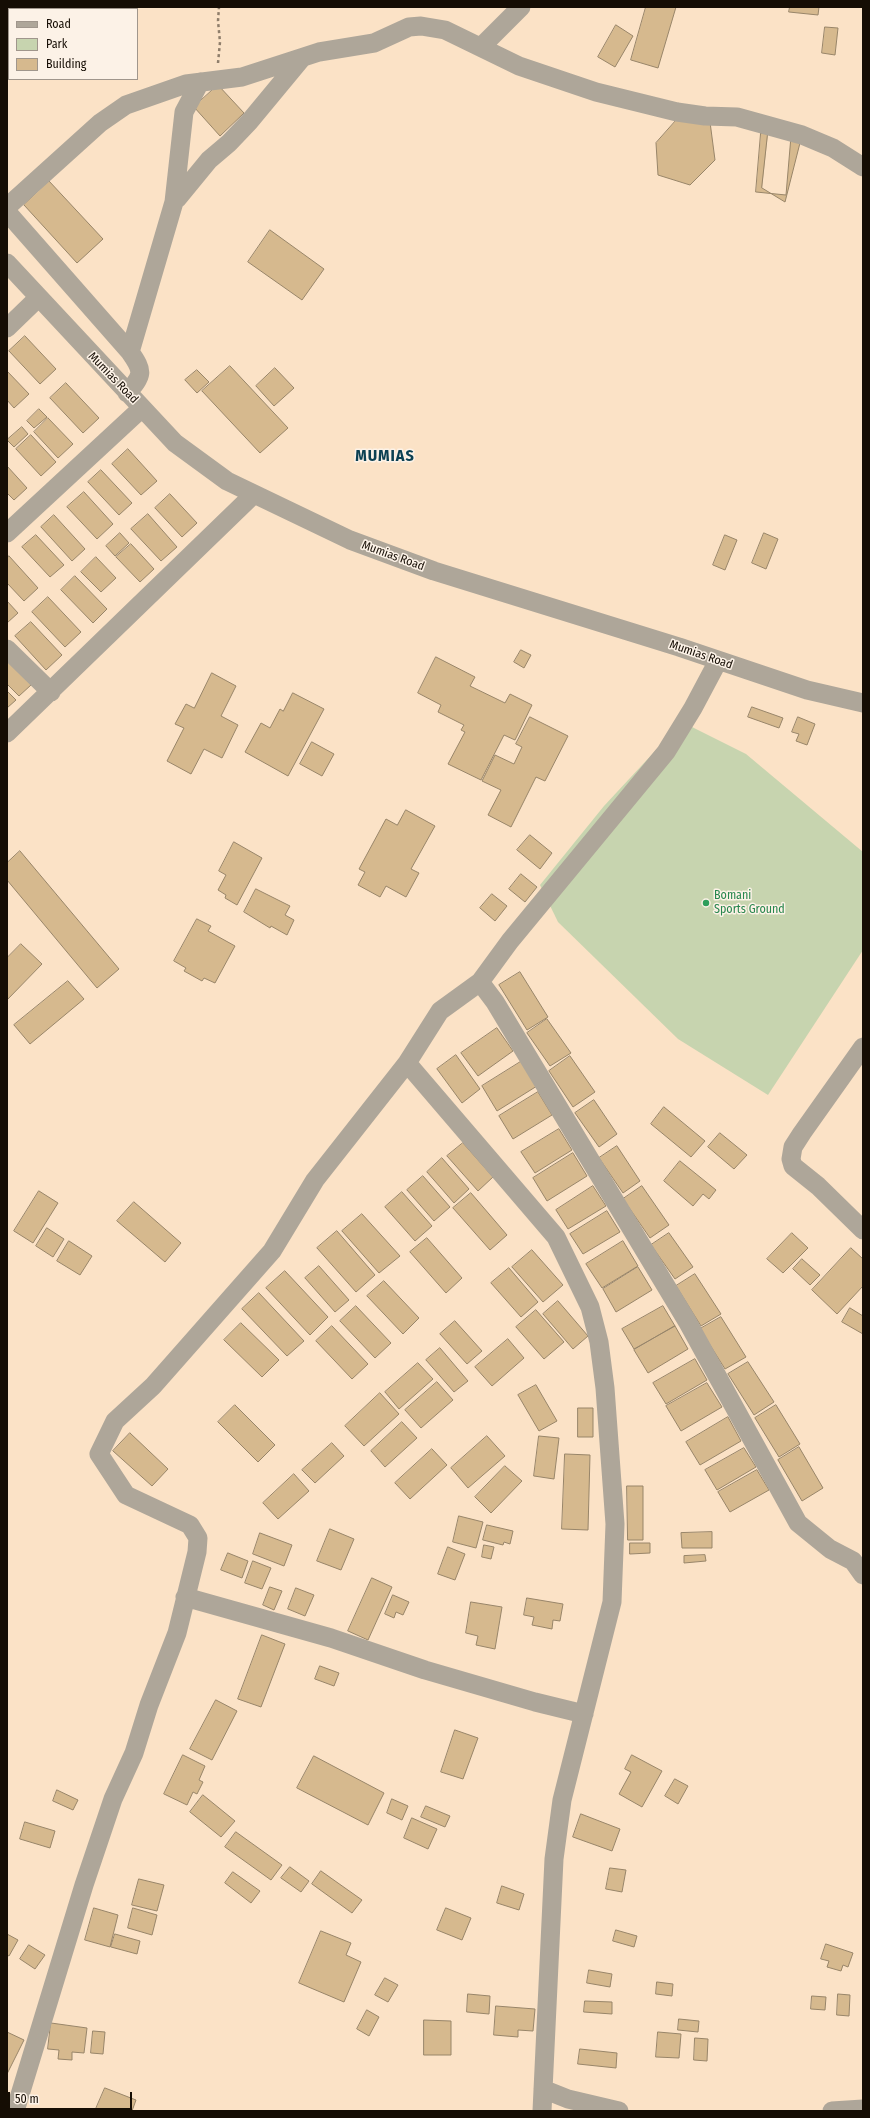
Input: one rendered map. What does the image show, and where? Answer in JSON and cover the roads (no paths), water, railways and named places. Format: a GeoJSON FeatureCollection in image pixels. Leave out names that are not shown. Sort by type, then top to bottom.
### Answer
{"type":"FeatureCollection","features":[{"type":"Feature","properties":{"kind":"street"},"geometry":{"type":"LineString","coordinates":[[481,47],[521,7]]}},
{"type":"Feature","properties":{"kind":"street"},"geometry":{"type":"LineString","coordinates":[[7,207],[100,123],[126,105],[165,90],[252,75],[319,52],[374,43],[409,27],[421,26],[445,30],[519,66],[564,83],[677,112],[705,116],[737,117],[775,126],[802,135],[832,148],[863,166]]}},
{"type":"Feature","properties":{"kind":"street"},"geometry":{"type":"LineString","coordinates":[[174,202],[199,170],[249,122],[303,57]]}},
{"type":"Feature","properties":{"kind":"street"},"geometry":{"type":"LineString","coordinates":[[130,352],[174,202],[184,112],[208,82]]}},
{"type":"Feature","properties":{"kind":"street"},"geometry":{"type":"LineString","coordinates":[[7,212],[130,352],[139,365],[141,371],[138,380],[127,393]]}},
{"type":"Feature","properties":{"kind":"street","name":"Mumias Road"},"geometry":{"type":"LineString","coordinates":[[7,263],[38,298],[175,443],[227,481],[350,540],[427,568],[807,690],[863,703]]}},
{"type":"Feature","properties":{"kind":"street"},"geometry":{"type":"LineString","coordinates":[[7,328],[38,298]]}},
{"type":"Feature","properties":{"kind":"street"},"geometry":{"type":"LineString","coordinates":[[7,533],[142,408]]}},
{"type":"Feature","properties":{"kind":"street"},"geometry":{"type":"LineString","coordinates":[[7,733],[254,494]]}},
{"type":"Feature","properties":{"kind":"street"},"geometry":{"type":"LineString","coordinates":[[7,649],[51,692]]}},
{"type":"Feature","properties":{"kind":"street"},"geometry":{"type":"LineString","coordinates":[[13,2106],[113,1799],[134,1752],[149,1705],[177,1633],[197,1552],[198,1538],[190,1525],[126,1495],[99,1454],[115,1421],[153,1386],[272,1251],[315,1180],[407,1063],[440,1011],[480,982],[510,941],[666,752],[693,708],[718,661]]}},
{"type":"Feature","properties":{"kind":"street"},"geometry":{"type":"LineString","coordinates":[[480,982],[495,1002],[687,1320],[798,1523],[830,1549],[853,1561],[863,1575]]}},
{"type":"Feature","properties":{"kind":"street"},"geometry":{"type":"LineString","coordinates":[[863,1047],[802,1133],[794,1147],[791,1159],[793,1166],[818,1186],[863,1230]]}},
{"type":"Feature","properties":{"kind":"street"},"geometry":{"type":"LineString","coordinates":[[407,1063],[556,1237],[590,1307],[599,1342],[605,1388],[615,1532],[612,1602],[584,1714],[569,1765],[562,1800],[554,1859],[542,2111]]}},
{"type":"Feature","properties":{"kind":"street"},"geometry":{"type":"LineString","coordinates":[[185,1597],[332,1638],[425,1670],[536,1702],[584,1714]]}},
{"type":"Feature","properties":{"kind":"street"},"geometry":{"type":"LineString","coordinates":[[543,2089],[568,2099],[619,2111]]}},
{"type":"Feature","properties":{"kind":"street"},"geometry":{"type":"LineString","coordinates":[[832,2111],[863,2109]]}},
{"type":"Feature","properties":{"kind":"place","name":"Bomani Sports Ground"},"geometry":{"type":"Point","coordinates":[706,903]}},
{"type":"Feature","properties":{"kind":"district","name":"MUMIAS"},"geometry":{"type":"Point","coordinates":[385,457]}}]}
